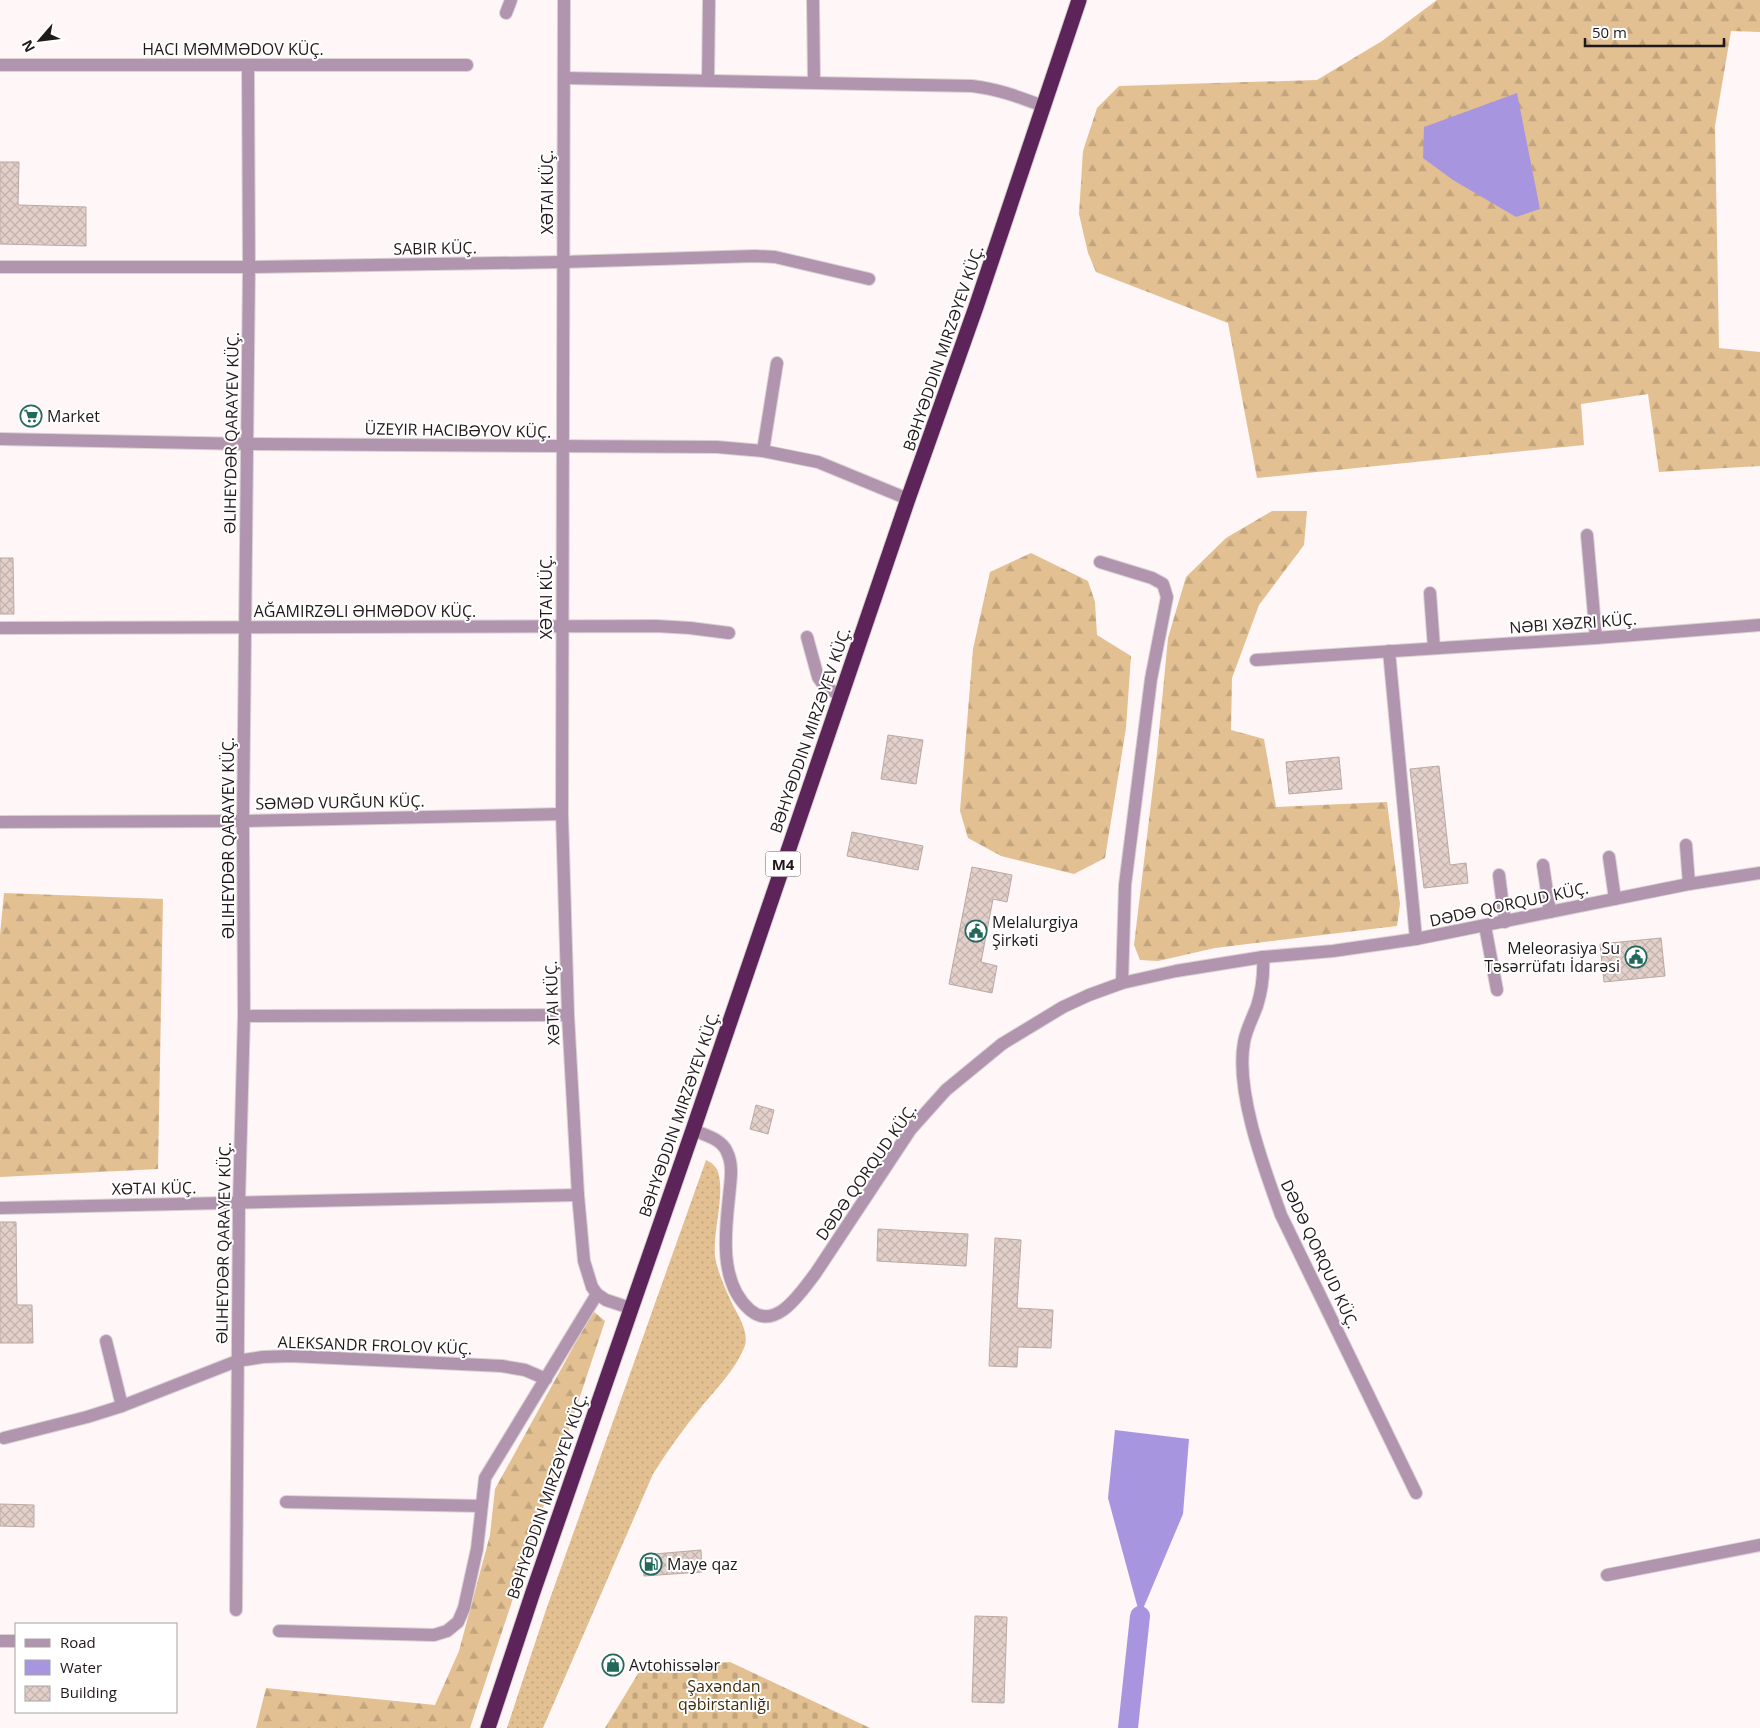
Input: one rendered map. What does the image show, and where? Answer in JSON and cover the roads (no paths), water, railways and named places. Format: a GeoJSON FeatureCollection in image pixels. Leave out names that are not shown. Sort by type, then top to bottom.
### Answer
{"type":"FeatureCollection","features":[{"type":"Feature","properties":{"kind":"highway","name":"BƏHYƏDDIN MIRZƏYEV KÜÇ."},"geometry":{"type":"LineString","coordinates":[[488,1728],[532,1592],[979,298],[1079,0]]}},
{"type":"Feature","properties":{"kind":"street"},"geometry":{"type":"LineString","coordinates":[[506,13],[511,0]]}},
{"type":"Feature","properties":{"kind":"street","name":"XƏTAI KÜÇ."},"geometry":{"type":"LineString","coordinates":[[564,0],[562,814],[568,1015],[578,1195],[584,1261],[592,1287],[598,1294]]}},
{"type":"Feature","properties":{"kind":"street"},"geometry":{"type":"LineString","coordinates":[[813,0],[814,82]]}},
{"type":"Feature","properties":{"kind":"street"},"geometry":{"type":"LineString","coordinates":[[708,80],[709,1]]}},
{"type":"Feature","properties":{"kind":"street"},"geometry":{"type":"LineString","coordinates":[[0,65],[466,65]]}},
{"type":"Feature","properties":{"kind":"street","name":"ƏLIHEYDƏR QARAYEV KÜÇ."},"geometry":{"type":"LineString","coordinates":[[236,1610],[239,1202],[244,1016],[246,444],[249,267],[248,66]]}},
{"type":"Feature","properties":{"kind":"street"},"geometry":{"type":"LineString","coordinates":[[564,78],[814,82],[990,88],[1010,93],[1043,106]]}},
{"type":"Feature","properties":{"kind":"street","name":"SABIR KÜÇ."},"geometry":{"type":"LineString","coordinates":[[0,267],[249,267],[563,262],[755,256],[775,257],[869,279]]}},
{"type":"Feature","properties":{"kind":"street"},"geometry":{"type":"LineString","coordinates":[[763,451],[777,363]]}},
{"type":"Feature","properties":{"kind":"street"},"geometry":{"type":"LineString","coordinates":[[0,439],[246,444],[717,447],[763,451],[818,462],[908,499]]}},
{"type":"Feature","properties":{"kind":"street"},"geometry":{"type":"LineString","coordinates":[[1587,535],[1596,638]]}},
{"type":"Feature","properties":{"kind":"street"},"geometry":{"type":"LineString","coordinates":[[1100,562],[1152,578],[1163,584],[1166,597],[1151,679],[1125,885],[1122,983]]}},
{"type":"Feature","properties":{"kind":"street"},"geometry":{"type":"LineString","coordinates":[[1430,594],[1434,648]]}},
{"type":"Feature","properties":{"kind":"street","name":"NƏBI XƏZRI KÜÇ."},"geometry":{"type":"LineString","coordinates":[[1256,660],[1596,638],[1760,625]]}},
{"type":"Feature","properties":{"kind":"street","name":"AĞAMIRZƏLI ƏHMƏDOV KÜÇ."},"geometry":{"type":"LineString","coordinates":[[0,628],[656,626],[729,633]]}},
{"type":"Feature","properties":{"kind":"street"},"geometry":{"type":"LineString","coordinates":[[807,637],[818,677],[825,687],[840,696]]}},
{"type":"Feature","properties":{"kind":"street"},"geometry":{"type":"LineString","coordinates":[[1388,652],[1416,939]]}},
{"type":"Feature","properties":{"kind":"street","name":"SƏMƏD VURĞUN KÜÇ."},"geometry":{"type":"LineString","coordinates":[[0,822],[244,821],[562,814]]}},
{"type":"Feature","properties":{"kind":"street"},"geometry":{"type":"LineString","coordinates":[[1686,845],[1689,884]]}},
{"type":"Feature","properties":{"kind":"street"},"geometry":{"type":"LineString","coordinates":[[1609,857],[1615,899]]}},
{"type":"Feature","properties":{"kind":"street"},"geometry":{"type":"LineString","coordinates":[[1543,865],[1550,912]]}},
{"type":"Feature","properties":{"kind":"street","name":"DƏDƏ QORQUD KÜÇ."},"geometry":{"type":"LineString","coordinates":[[693,1130],[722,1142],[728,1153],[732,1172],[726,1224],[726,1250],[729,1274],[738,1295],[745,1305],[755,1314],[766,1317],[778,1314],[798,1296],[816,1274],[911,1129],[946,1090],[1002,1044],[1063,1007],[1122,983],[1176,971],[1263,957],[1333,951],[1416,939],[1689,884],[1760,873]]}},
{"type":"Feature","properties":{"kind":"street"},"geometry":{"type":"LineString","coordinates":[[1499,875],[1505,922]]}},
{"type":"Feature","properties":{"kind":"street"},"geometry":{"type":"LineString","coordinates":[[1484,926],[1498,990]]}},
{"type":"Feature","properties":{"kind":"street","name":"DƏDƏ QORQUD KÜÇ."},"geometry":{"type":"LineString","coordinates":[[1263,957],[1264,979],[1258,1004],[1244,1041],[1242,1068],[1247,1107],[1252,1126],[1281,1215],[1416,1493]]}},
{"type":"Feature","properties":{"kind":"street"},"geometry":{"type":"LineString","coordinates":[[244,1016],[568,1015]]}},
{"type":"Feature","properties":{"kind":"street","name":"XƏTAI KÜÇ."},"geometry":{"type":"LineString","coordinates":[[0,1208],[578,1195]]}},
{"type":"Feature","properties":{"kind":"street"},"geometry":{"type":"LineString","coordinates":[[279,1631],[434,1635],[447,1631],[458,1622],[464,1608],[477,1549],[485,1478],[598,1294],[606,1300],[630,1308]]}},
{"type":"Feature","properties":{"kind":"street"},"geometry":{"type":"LineString","coordinates":[[106,1341],[122,1406]]}},
{"type":"Feature","properties":{"kind":"street","name":"ALEKSANDR FROLOV KÜÇ."},"geometry":{"type":"LineString","coordinates":[[4,1438],[87,1417],[122,1406],[237,1361],[263,1357],[292,1356],[502,1366],[525,1370],[546,1379]]}},
{"type":"Feature","properties":{"kind":"street"},"geometry":{"type":"LineString","coordinates":[[286,1502],[481,1506]]}},
{"type":"Feature","properties":{"kind":"street"},"geometry":{"type":"LineString","coordinates":[[1607,1575],[1760,1545]]}},
{"type":"Feature","properties":{"kind":"street"},"geometry":{"type":"LineString","coordinates":[[0,1642],[15,1641]]}},
{"type":"Feature","properties":{"kind":"water"},"geometry":{"type":"Polygon","coordinates":[[[1517,93],[1540,209],[1516,217],[1453,180],[1423,158],[1424,127],[1517,93]]]}},
{"type":"Feature","properties":{"kind":"water"},"geometry":{"type":"Polygon","coordinates":[[[1115,1430],[1189,1439],[1183,1514],[1140,1616],[1108,1498],[1115,1430]]]}},
{"type":"Feature","properties":{"kind":"waterway"},"geometry":{"type":"LineString","coordinates":[[1128,1728],[1140,1616]]}},
{"type":"Feature","properties":{"kind":"place","name":"Market"},"geometry":{"type":"Point","coordinates":[31,416]}},
{"type":"Feature","properties":{"kind":"place","name":"Melalurgiya Şirkəti"},"geometry":{"type":"Point","coordinates":[976,931]}},
{"type":"Feature","properties":{"kind":"place","name":"Meleorasiya Su Təsərrüfatı İdarəsi"},"geometry":{"type":"Point","coordinates":[1636,957]}},
{"type":"Feature","properties":{"kind":"place","name":"Maye qaz"},"geometry":{"type":"Point","coordinates":[651,1564]}},
{"type":"Feature","properties":{"kind":"place","name":"Avtohissələr"},"geometry":{"type":"Point","coordinates":[613,1665]}},
{"type":"Feature","properties":{"kind":"park label","name":"Şaxəndan qəbirstanlığı"},"geometry":{"type":"Point","coordinates":[724,1695]}}]}
